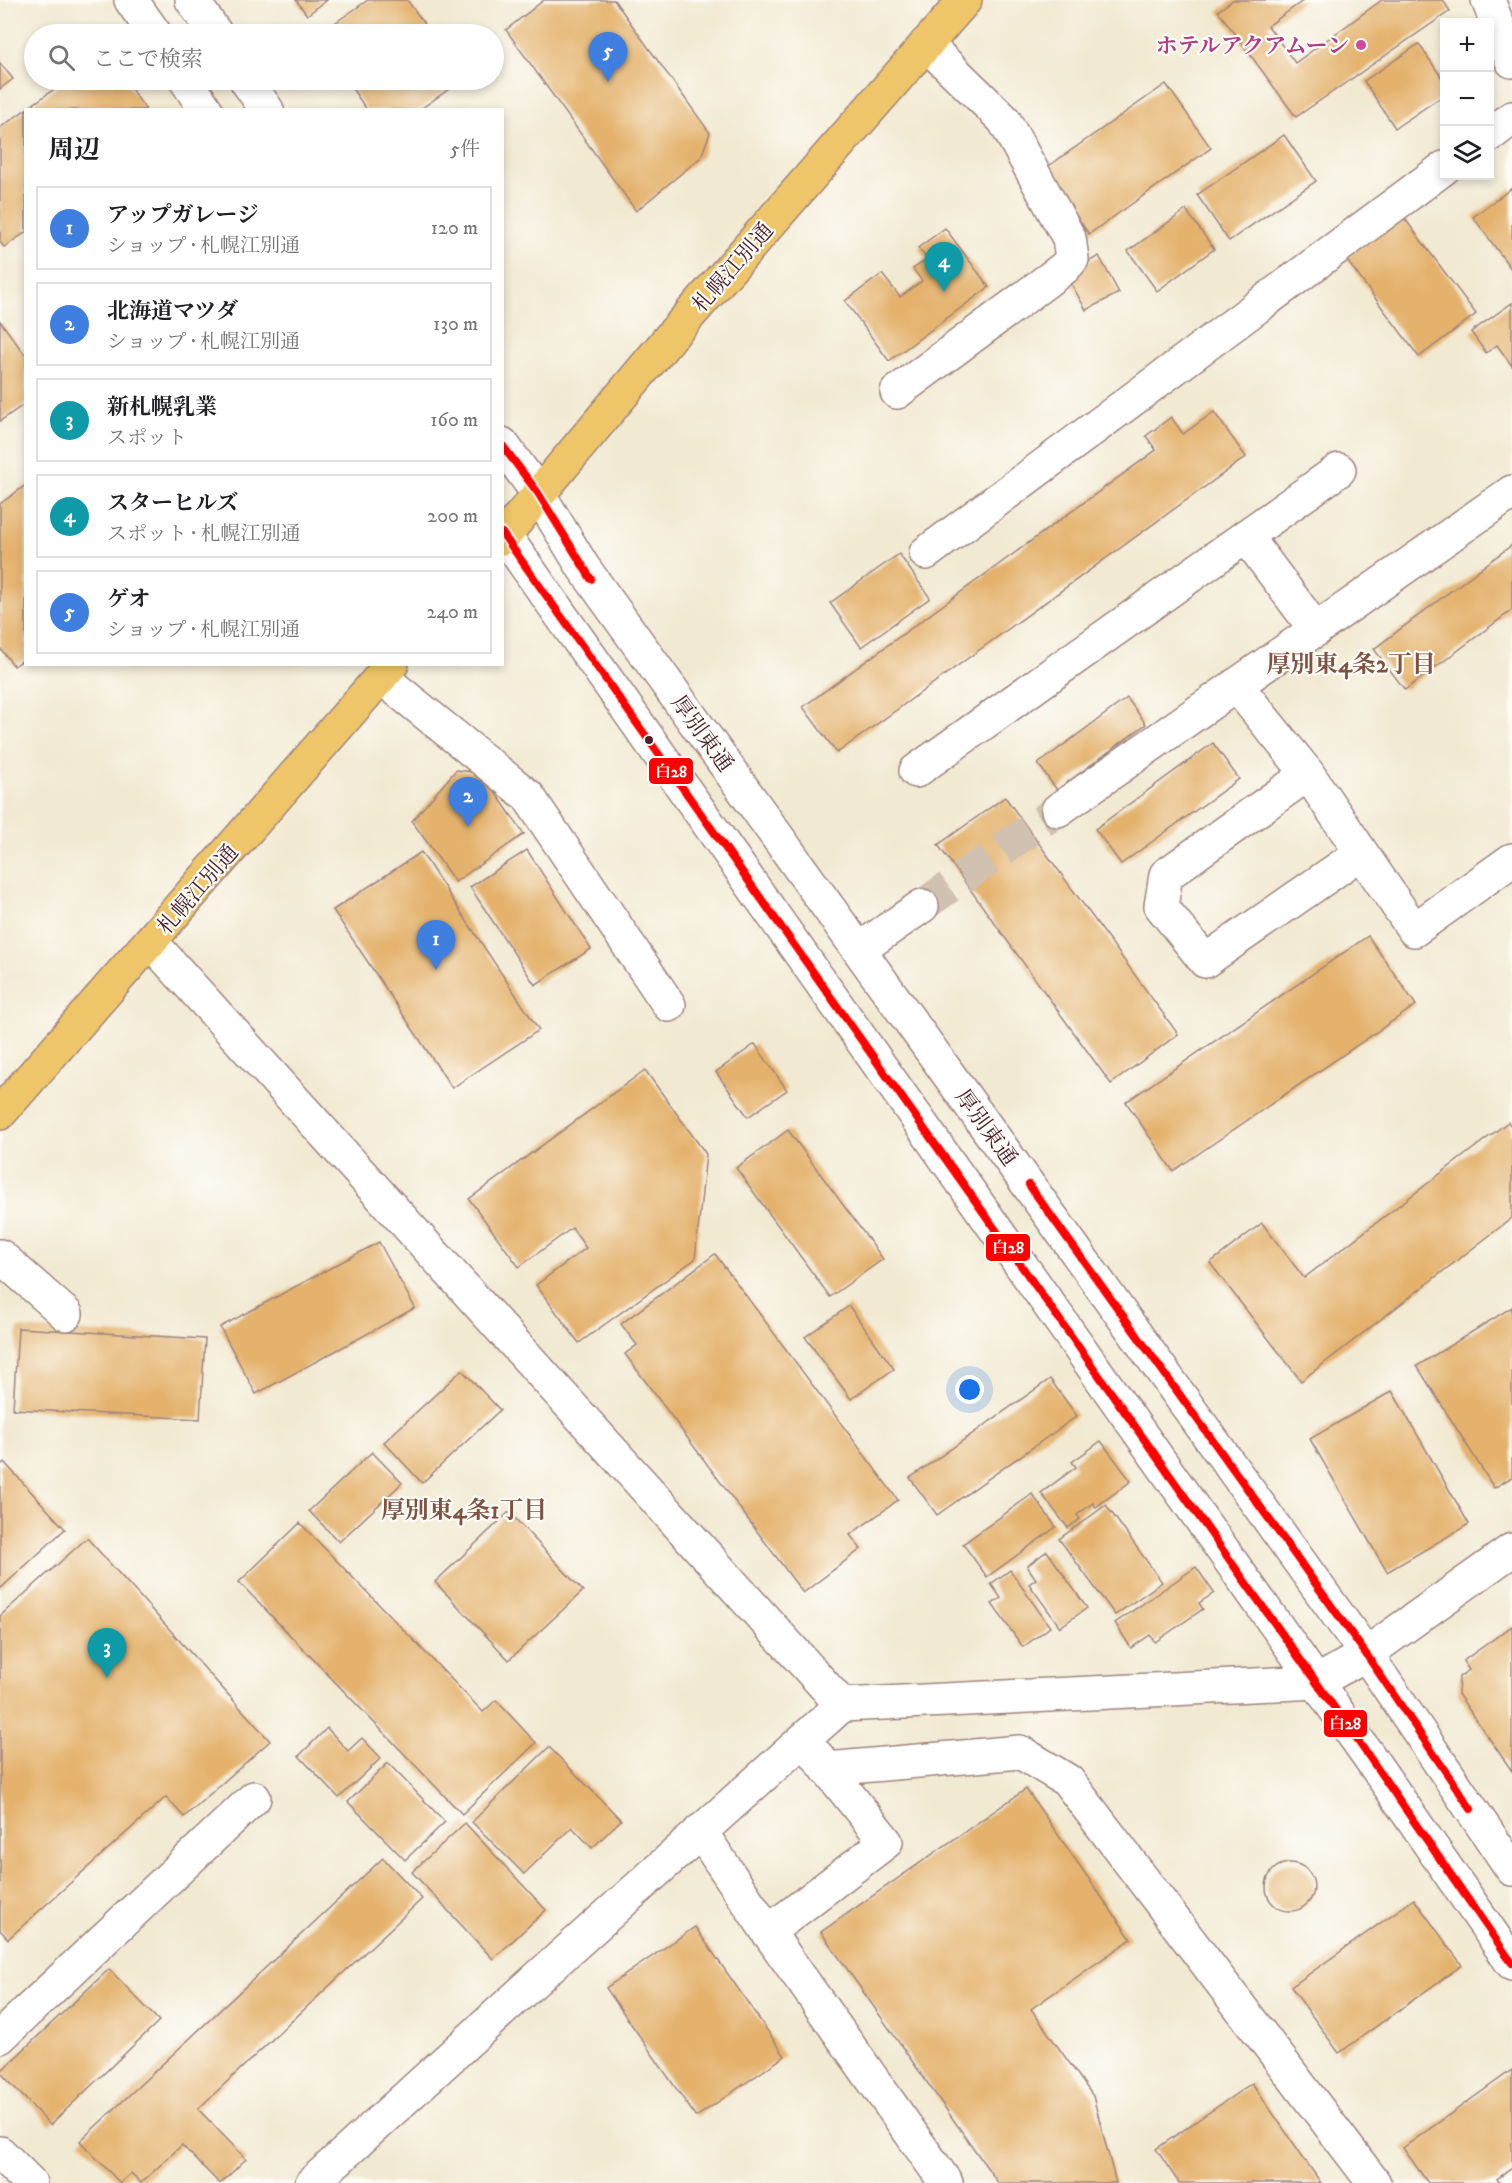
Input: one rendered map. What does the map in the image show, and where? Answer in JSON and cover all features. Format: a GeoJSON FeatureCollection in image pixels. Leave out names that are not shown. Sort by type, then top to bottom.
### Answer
{"type":"FeatureCollection","features":[{"type":"Feature","properties":{"kind":"highway","name":"札幌江別通"},"geometry":{"type":"LineString","coordinates":[[504,534],[679,327],[965,0]]}},
{"type":"Feature","properties":{"kind":"highway","name":"札幌江別通"},"geometry":{"type":"LineString","coordinates":[[0,1113],[386,671]]}},
{"type":"Feature","properties":{"kind":"street"},"geometry":{"type":"LineString","coordinates":[[131,0],[148,24]]}},
{"type":"Feature","properties":{"kind":"street"},"geometry":{"type":"LineString","coordinates":[[192,0],[209,24]]}},
{"type":"Feature","properties":{"kind":"street"},"geometry":{"type":"LineString","coordinates":[[1488,0],[1512,61]]}},
{"type":"Feature","properties":{"kind":"street"},"geometry":{"type":"LineString","coordinates":[[897,392],[1072,260],[1070,238],[1004,120],[926,44]]}},
{"type":"Feature","properties":{"kind":"street"},"geometry":{"type":"LineString","coordinates":[[193,90],[205,108]]}},
{"type":"Feature","properties":{"kind":"street"},"geometry":{"type":"LineString","coordinates":[[253,90],[266,108]]}},
{"type":"Feature","properties":{"kind":"street"},"geometry":{"type":"LineString","coordinates":[[1494,132],[1512,118]]}},
{"type":"Feature","properties":{"kind":"street"},"geometry":{"type":"LineString","coordinates":[[926,553],[1440,171]]}},
{"type":"Feature","properties":{"kind":"street","name":"厚別東通"},"geometry":{"type":"LineString","coordinates":[[504,447],[538,493],[583,567],[1366,1654],[1512,1869]]}},
{"type":"Feature","properties":{"kind":"street"},"geometry":{"type":"LineString","coordinates":[[916,771],[1339,470]]}},
{"type":"Feature","properties":{"kind":"street"},"geometry":{"type":"LineString","coordinates":[[1059,810],[1512,492]]}},
{"type":"Feature","properties":{"kind":"street"},"geometry":{"type":"LineString","coordinates":[[504,536],[1317,1682],[1512,1963]]}},
{"type":"Feature","properties":{"kind":"street"},"geometry":{"type":"LineString","coordinates":[[1246,536],[1316,630]]}},
{"type":"Feature","properties":{"kind":"street"},"geometry":{"type":"LineString","coordinates":[[386,671],[528,796],[669,1005]]}},
{"type":"Feature","properties":{"kind":"street"},"geometry":{"type":"LineString","coordinates":[[1236,686],[1308,774],[1414,930],[1512,860]]}},
{"type":"Feature","properties":{"kind":"street"},"geometry":{"type":"LineString","coordinates":[[1308,774],[1166,875],[1161,906],[1205,961],[1361,853]]}},
{"type":"Feature","properties":{"kind":"street"},"geometry":{"type":"LineString","coordinates":[[860,949],[922,906]]}},
{"type":"Feature","properties":{"kind":"street"},"geometry":{"type":"LineString","coordinates":[[151,942],[842,1706]]}},
{"type":"Feature","properties":{"kind":"street"},"geometry":{"type":"LineString","coordinates":[[0,1256],[66,1314]]}},
{"type":"Feature","properties":{"kind":"street"},"geometry":{"type":"LineString","coordinates":[[312,2183],[700,1831],[842,1706],[1317,1682],[1366,1654],[1512,1550]]}},
{"type":"Feature","properties":{"kind":"street"},"geometry":{"type":"LineString","coordinates":[[768,1932],[886,1842],[805,1740]]}},
{"type":"Feature","properties":{"kind":"street"},"geometry":{"type":"LineString","coordinates":[[827,1769],[1020,1752],[1068,1781],[1374,2183]]}},
{"type":"Feature","properties":{"kind":"street"},"geometry":{"type":"LineString","coordinates":[[0,2037],[254,1797]]}},
{"type":"Feature","properties":{"kind":"street"},"geometry":{"type":"LineString","coordinates":[[700,1831],[768,1932],[946,2183]]}},
{"type":"Feature","properties":{"kind":"street"},"geometry":{"type":"LineString","coordinates":[[0,2153],[30,2183]]}},
{"type":"Feature","properties":{"kind":"building"},"geometry":{"type":"Polygon","coordinates":[[[296,0],[327,0],[307,15],[296,0]]]}},
{"type":"Feature","properties":{"kind":"building"},"geometry":{"type":"Polygon","coordinates":[[[368,0],[407,0],[425,24],[333,24],[368,0]]]}},
{"type":"Feature","properties":{"kind":"building"},"geometry":{"type":"Polygon","coordinates":[[[544,0],[614,0],[710,133],[701,157],[636,211],[506,30],[544,0]]]}},
{"type":"Feature","properties":{"kind":"building","name":"ホテルアクアムーン"},"geometry":{"type":"Polygon","coordinates":[[[1233,0],[1304,0],[1268,26],[1295,63],[1382,0],[1443,0],[1450,11],[1296,117],[1218,11],[1233,0]]]}},
{"type":"Feature","properties":{"kind":"building"},"geometry":{"type":"Polygon","coordinates":[[[1419,44],[1440,75],[1440,98],[1395,128],[1364,81],[1419,44]]]}},
{"type":"Feature","properties":{"kind":"building"},"geometry":{"type":"Polygon","coordinates":[[[0,63],[13,79],[0,89],[0,63]]]}},
{"type":"Feature","properties":{"kind":"building"},"geometry":{"type":"Polygon","coordinates":[[[1166,84],[1211,148],[1089,234],[1043,170],[1166,84]]]}},
{"type":"Feature","properties":{"kind":"building"},"geometry":{"type":"Polygon","coordinates":[[[53,90],[132,90],[145,108],[28,108],[53,90]]]}},
{"type":"Feature","properties":{"kind":"building"},"geometry":{"type":"Polygon","coordinates":[[[353,90],[448,90],[422,108],[366,108],[353,90]]]}},
{"type":"Feature","properties":{"kind":"building"},"geometry":{"type":"Polygon","coordinates":[[[24,111],[24,233],[4,247],[0,242],[0,128],[24,111]]]}},
{"type":"Feature","properties":{"kind":"building"},"geometry":{"type":"Polygon","coordinates":[[[1284,135],[1316,181],[1229,241],[1197,195],[1284,135]]]}},
{"type":"Feature","properties":{"kind":"building"},"geometry":{"type":"Polygon","coordinates":[[[1512,188],[1512,270],[1473,217],[1512,188]]]}},
{"type":"Feature","properties":{"kind":"building"},"geometry":{"type":"Polygon","coordinates":[[[1186,210],[1214,249],[1157,291],[1128,251],[1186,210]]]}},
{"type":"Feature","properties":{"kind":"building"},"geometry":{"type":"Polygon","coordinates":[[[1402,215],[1476,314],[1419,357],[1345,258],[1402,215]]]}},
{"type":"Feature","properties":{"kind":"building"},"geometry":{"type":"Polygon","coordinates":[[[945,228],[989,287],[889,361],[845,301],[882,274],[900,297],[922,281],[913,269],[927,259],[918,248],[945,228]]]}},
{"type":"Feature","properties":{"kind":"building"},"geometry":{"type":"Polygon","coordinates":[[[1099,256],[1119,293],[1086,310],[1066,274],[1099,256]]]}},
{"type":"Feature","properties":{"kind":"building"},"geometry":{"type":"Polygon","coordinates":[[[1512,303],[1512,366],[1497,345],[1486,353],[1471,332],[1512,303]]]}},
{"type":"Feature","properties":{"kind":"building"},"geometry":{"type":"Polygon","coordinates":[[[0,321],[24,353],[24,404],[0,421],[0,321]]]}},
{"type":"Feature","properties":{"kind":"building"},"geometry":{"type":"Polygon","coordinates":[[[1214,412],[1246,457],[837,753],[803,707],[1156,450],[1146,436],[1171,417],[1183,434],[1214,412]]]}},
{"type":"Feature","properties":{"kind":"building"},"geometry":{"type":"Polygon","coordinates":[[[24,486],[24,659],[14,666],[0,648],[0,504],[24,486]]]}},
{"type":"Feature","properties":{"kind":"building"},"geometry":{"type":"Polygon","coordinates":[[[1512,545],[1512,610],[1405,690],[1374,649],[1512,545]]]}},
{"type":"Feature","properties":{"kind":"building"},"geometry":{"type":"Polygon","coordinates":[[[899,554],[930,598],[861,647],[830,603],[899,554]]]}},
{"type":"Feature","properties":{"kind":"building"},"geometry":{"type":"Polygon","coordinates":[[[1127,698],[1146,724],[1057,790],[1038,764],[1127,698]]]}},
{"type":"Feature","properties":{"kind":"building"},"geometry":{"type":"Polygon","coordinates":[[[1213,743],[1239,779],[1121,864],[1095,829],[1213,743]]]}},
{"type":"Feature","properties":{"kind":"building"},"geometry":{"type":"Polygon","coordinates":[[[456,770],[482,773],[524,834],[455,882],[412,821],[456,770]]]}},
{"type":"Feature","properties":{"kind":"building"},"geometry":{"type":"Polygon","coordinates":[[[1005,797],[1178,1034],[1111,1084],[938,845],[1005,797]]]}},
{"type":"Feature","properties":{"kind":"building"},"geometry":{"type":"Polygon","coordinates":[[[527,850],[591,949],[535,985],[470,887],[527,850]]]}},
{"type":"Feature","properties":{"kind":"building"},"geometry":{"type":"Polygon","coordinates":[[[421,852],[539,1030],[452,1088],[333,910],[421,852]]]}},
{"type":"Feature","properties":{"kind":"building"},"geometry":{"type":"Polygon","coordinates":[[[1368,936],[1416,1005],[1173,1171],[1126,1102],[1368,936]]]}},
{"type":"Feature","properties":{"kind":"building"},"geometry":{"type":"Polygon","coordinates":[[[755,1044],[787,1090],[748,1117],[716,1072],[755,1044]]]}},
{"type":"Feature","properties":{"kind":"building"},"geometry":{"type":"Polygon","coordinates":[[[645,1070],[706,1154],[695,1259],[579,1343],[536,1285],[586,1248],[572,1228],[519,1267],[469,1199],[645,1070]]]}},
{"type":"Feature","properties":{"kind":"building"},"geometry":{"type":"Polygon","coordinates":[[[1508,1122],[1512,1127],[1512,1218],[1301,1381],[1210,1263],[1262,1223],[1304,1278],[1508,1122]]]}},
{"type":"Feature","properties":{"kind":"building"},"geometry":{"type":"Polygon","coordinates":[[[788,1130],[883,1259],[830,1297],[736,1168],[788,1130]]]}},
{"type":"Feature","properties":{"kind":"building"},"geometry":{"type":"Polygon","coordinates":[[[379,1242],[415,1308],[256,1394],[220,1327],[379,1242]]]}},
{"type":"Feature","properties":{"kind":"building"},"geometry":{"type":"Polygon","coordinates":[[[715,1254],[898,1500],[850,1535],[861,1549],[803,1593],[625,1354],[637,1345],[621,1324],[715,1254]]]}},
{"type":"Feature","properties":{"kind":"building"},"geometry":{"type":"Polygon","coordinates":[[[849,1306],[894,1369],[851,1399],[805,1337],[849,1306]]]}},
{"type":"Feature","properties":{"kind":"building"},"geometry":{"type":"Polygon","coordinates":[[[1512,1307],[1512,1477],[1494,1488],[1417,1366],[1512,1307]]]}},
{"type":"Feature","properties":{"kind":"building"},"geometry":{"type":"Polygon","coordinates":[[[18,1328],[205,1339],[200,1419],[13,1409],[18,1328]]]}},
{"type":"Feature","properties":{"kind":"building"},"geometry":{"type":"Polygon","coordinates":[[[462,1370],[500,1410],[422,1483],[384,1442],[462,1370]]]}},
{"type":"Feature","properties":{"kind":"building"},"geometry":{"type":"Polygon","coordinates":[[[1050,1379],[1077,1416],[937,1515],[910,1478],[1050,1379]]]}},
{"type":"Feature","properties":{"kind":"building"},"geometry":{"type":"Polygon","coordinates":[[[1392,1391],[1469,1524],[1387,1572],[1310,1439],[1392,1391]]]}},
{"type":"Feature","properties":{"kind":"building"},"geometry":{"type":"Polygon","coordinates":[[[1101,1441],[1131,1481],[1096,1507],[1093,1503],[1077,1515],[1080,1519],[1068,1528],[1041,1493],[1076,1467],[1072,1462],[1101,1441]]]}},
{"type":"Feature","properties":{"kind":"building"},"geometry":{"type":"Polygon","coordinates":[[[372,1452],[402,1483],[339,1542],[309,1511],[372,1452]]]}},
{"type":"Feature","properties":{"kind":"building"},"geometry":{"type":"Polygon","coordinates":[[[4,1462],[65,1529],[0,1589],[0,1466],[4,1462]]]}},
{"type":"Feature","properties":{"kind":"building"},"geometry":{"type":"Polygon","coordinates":[[[1032,1494],[1056,1527],[987,1577],[963,1544],[1032,1494]]]}},
{"type":"Feature","properties":{"kind":"building"},"geometry":{"type":"Polygon","coordinates":[[[1106,1505],[1162,1582],[1115,1615],[1059,1539],[1106,1505]]]}},
{"type":"Feature","properties":{"kind":"building"},"geometry":{"type":"Polygon","coordinates":[[[509,1512],[583,1591],[509,1660],[435,1582],[509,1512]]]}},
{"type":"Feature","properties":{"kind":"building"},"geometry":{"type":"Polygon","coordinates":[[[300,1523],[483,1712],[496,1700],[536,1743],[462,1814],[239,1582],[300,1523]]]}},
{"type":"Feature","properties":{"kind":"building"},"geometry":{"type":"Polygon","coordinates":[[[87,1538],[270,1741],[184,1817],[166,1797],[8,1939],[0,1930],[0,1616],[87,1538]]]}},
{"type":"Feature","properties":{"kind":"building"},"geometry":{"type":"Polygon","coordinates":[[[1047,1551],[1087,1608],[1060,1627],[1029,1584],[1036,1579],[1027,1566],[1047,1551]]]}},
{"type":"Feature","properties":{"kind":"building"},"geometry":{"type":"Polygon","coordinates":[[[1196,1567],[1214,1593],[1199,1603],[1203,1609],[1155,1642],[1150,1635],[1131,1648],[1115,1623],[1196,1567]]]}},
{"type":"Feature","properties":{"kind":"building"},"geometry":{"type":"Polygon","coordinates":[[[1010,1570],[1050,1627],[1023,1647],[992,1604],[1001,1598],[991,1584],[1010,1570]]]}},
{"type":"Feature","properties":{"kind":"building"},"geometry":{"type":"Polygon","coordinates":[[[1512,1626],[1512,1771],[1458,1694],[1459,1677],[1469,1670],[1463,1661],[1512,1626]]]}},
{"type":"Feature","properties":{"kind":"building"},"geometry":{"type":"Polygon","coordinates":[[[327,1728],[348,1751],[362,1738],[381,1758],[339,1798],[299,1756],[327,1728]]]}},
{"type":"Feature","properties":{"kind":"building"},"geometry":{"type":"Polygon","coordinates":[[[549,1747],[621,1820],[592,1848],[572,1827],[524,1874],[472,1822],[549,1747]]]}},
{"type":"Feature","properties":{"kind":"building"},"geometry":{"type":"Polygon","coordinates":[[[388,1763],[445,1822],[405,1860],[348,1802],[388,1763]]]}},
{"type":"Feature","properties":{"kind":"building"},"geometry":{"type":"Polygon","coordinates":[[[1026,1789],[1131,1939],[1031,2009],[1093,2096],[1116,2183],[998,2183],[821,1932],[1026,1789]]]}},
{"type":"Feature","properties":{"kind":"building"},"geometry":{"type":"Polygon","coordinates":[[[465,1823],[546,1910],[493,1959],[412,1872],[465,1823]]]}},
{"type":"Feature","properties":{"kind":"building"},"geometry":{"type":"Polygon","coordinates":[[[383,1858],[422,1899],[198,2109],[246,2159],[219,2183],[182,2145],[141,2183],[131,2173],[120,2183],[80,2141],[383,1858]]]}},
{"type":"Feature","properties":{"kind":"building"},"geometry":{"type":"Polygon","coordinates":[[[1285,1863],[1295,1863],[1307,1870],[1314,1882],[1314,1892],[1307,1904],[1295,1911],[1285,1911],[1270,1900],[1266,1892],[1266,1882],[1277,1867],[1285,1863]]]}},
{"type":"Feature","properties":{"kind":"building"},"geometry":{"type":"Polygon","coordinates":[[[1414,1899],[1462,1965],[1339,2053],[1291,1987],[1414,1899]]]}},
{"type":"Feature","properties":{"kind":"building"},"geometry":{"type":"Polygon","coordinates":[[[695,1927],[785,2056],[696,2117],[606,1988],[695,1927]]]}},
{"type":"Feature","properties":{"kind":"building"},"geometry":{"type":"Polygon","coordinates":[[[109,1969],[159,2021],[50,2125],[0,2072],[109,1969]]]}},
{"type":"Feature","properties":{"kind":"building"},"geometry":{"type":"Polygon","coordinates":[[[1512,2070],[1512,2168],[1497,2179],[1500,2183],[1428,2183],[1403,2148],[1512,2070]]]}},
{"type":"Feature","properties":{"kind":"building"},"geometry":{"type":"Polygon","coordinates":[[[1252,2083],[1321,2183],[1179,2183],[1156,2149],[1252,2083]]]}},
{"type":"Feature","properties":{"kind":"tunnel"},"geometry":{"type":"LineString","coordinates":[[922,906],[1058,810]]}},
{"type":"Feature","properties":{"kind":"transit line","name":"白28"},"geometry":{"type":"LineString","coordinates":[[504,448],[538,493],[591,579]]}},
{"type":"Feature","properties":{"kind":"transit line","name":"白28"},"geometry":{"type":"LineString","coordinates":[[504,536],[1370,1758],[1512,1963]]}},
{"type":"Feature","properties":{"kind":"transit line","name":"白28"},"geometry":{"type":"LineString","coordinates":[[1029,1185],[1366,1654],[1471,1809]]}},
{"type":"Feature","properties":{"kind":"place","name":"ホテルアクアムーン"},"geometry":{"type":"Point","coordinates":[1361,45]}},
{"type":"Feature","properties":{"kind":"place","name":"ゲオ"},"geometry":{"type":"Point","coordinates":[608,82]}},
{"type":"Feature","properties":{"kind":"place","name":"スターヒルズ"},"geometry":{"type":"Point","coordinates":[944,292]}},
{"type":"Feature","properties":{"kind":"place","name":"北海道マツダ"},"geometry":{"type":"Point","coordinates":[468,827]}},
{"type":"Feature","properties":{"kind":"place","name":"アップガレージ"},"geometry":{"type":"Point","coordinates":[436,970]}},
{"type":"Feature","properties":{"kind":"place","name":"新札幌乳業"},"geometry":{"type":"Point","coordinates":[107,1678]}},
{"type":"Feature","properties":{"kind":"district","name":"厚別東4条2丁目"},"geometry":{"type":"Point","coordinates":[1351,664]}},
{"type":"Feature","properties":{"kind":"district","name":"厚別東4条1丁目"},"geometry":{"type":"Point","coordinates":[464,1510]}}]}
